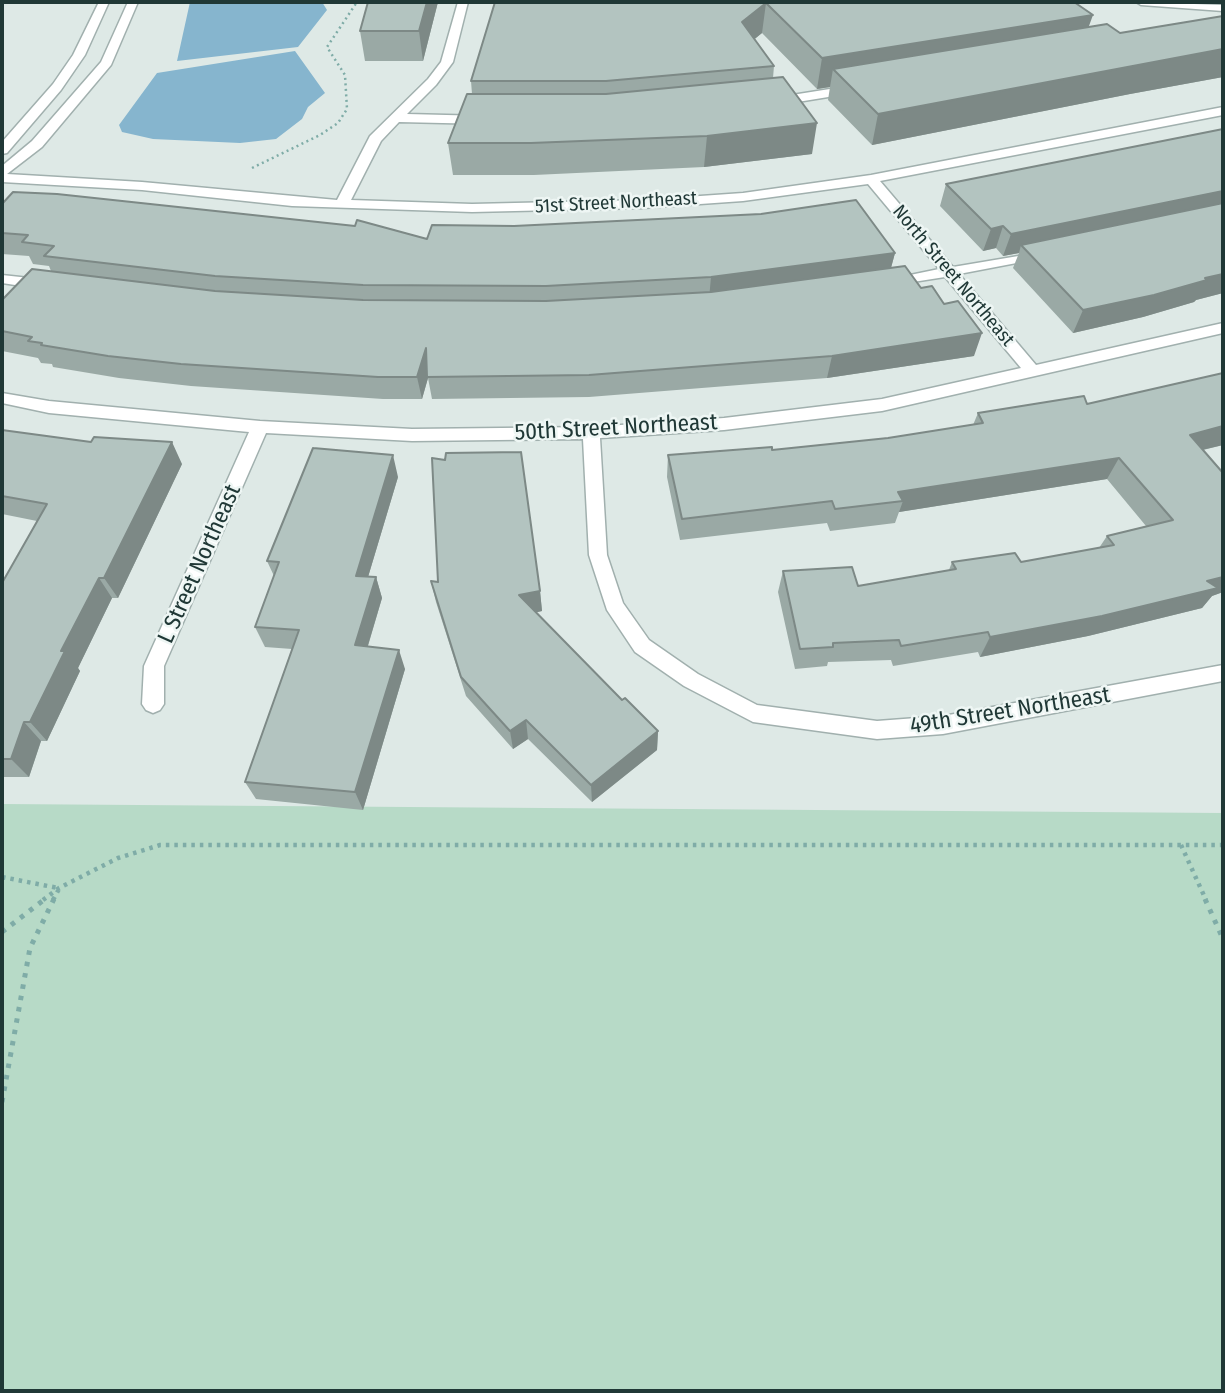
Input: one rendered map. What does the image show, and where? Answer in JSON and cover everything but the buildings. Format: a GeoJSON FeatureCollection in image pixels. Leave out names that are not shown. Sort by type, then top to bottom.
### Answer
{"type":"FeatureCollection","features":[{"type":"Feature","properties":{"kind":"street"},"geometry":{"type":"LineString","coordinates":[[2,150],[72,66],[104,2]]}},
{"type":"Feature","properties":{"kind":"street"},"geometry":{"type":"LineString","coordinates":[[2,172],[37,144],[88,88],[107,62],[133,2]]}},
{"type":"Feature","properties":{"kind":"street"},"geometry":{"type":"LineString","coordinates":[[342,204],[375,139],[393,118],[432,82],[447,62],[463,2]]}},
{"type":"Feature","properties":{"kind":"street"},"geometry":{"type":"LineString","coordinates":[[1141,2],[1223,8]]}},
{"type":"Feature","properties":{"kind":"street"},"geometry":{"type":"LineString","coordinates":[[1163,3],[1183,17]]}},
{"type":"Feature","properties":{"kind":"street"},"geometry":{"type":"LineString","coordinates":[[759,104],[866,88]]}},
{"type":"Feature","properties":{"kind":"street","name":"51st Street Northeast"},"geometry":{"type":"LineString","coordinates":[[2,178],[142,186],[342,204],[472,208],[643,204],[743,197],[872,180],[1223,111]]}},
{"type":"Feature","properties":{"kind":"street"},"geometry":{"type":"LineString","coordinates":[[393,118],[502,120]]}},
{"type":"Feature","properties":{"kind":"street","name":"North Street Northeast"},"geometry":{"type":"LineString","coordinates":[[872,180],[1034,373]]}},
{"type":"Feature","properties":{"kind":"street"},"geometry":{"type":"LineString","coordinates":[[873,286],[951,274],[1059,251]]}},
{"type":"Feature","properties":{"kind":"street"},"geometry":{"type":"LineString","coordinates":[[2,279],[71,287]]}},
{"type":"Feature","properties":{"kind":"street","name":"50th Street Northeast"},"geometry":{"type":"LineString","coordinates":[[2,398],[48,407],[260,427],[412,435],[591,433],[724,424],[882,405],[1034,373],[1223,328]]}},
{"type":"Feature","properties":{"kind":"street","name":"L Street Northeast"},"geometry":{"type":"LineString","coordinates":[[153,704],[154,666],[260,427]]}},
{"type":"Feature","properties":{"kind":"street","name":"49th Street Northeast"},"geometry":{"type":"LineString","coordinates":[[591,433],[598,555],[614,605],[642,646],[691,680],[753,713],[810,723],[877,730],[943,725],[1223,673]]}},
{"type":"Feature","properties":{"kind":"path"},"geometry":{"type":"LineString","coordinates":[[242,175],[262,161],[320,135],[338,123],[347,109],[345,75],[327,47],[357,2]]}},
{"type":"Feature","properties":{"kind":"path"},"geometry":{"type":"LineString","coordinates":[[2,932],[59,888],[118,859],[160,845],[1223,845]]}},
{"type":"Feature","properties":{"kind":"path"},"geometry":{"type":"LineString","coordinates":[[1181,845],[1223,939]]}},
{"type":"Feature","properties":{"kind":"path"},"geometry":{"type":"LineString","coordinates":[[2,877],[59,888]]}},
{"type":"Feature","properties":{"kind":"path"},"geometry":{"type":"LineString","coordinates":[[2,1102],[30,948],[59,888]]}},
{"type":"Feature","properties":{"kind":"green space"},"geometry":{"type":"Polygon","coordinates":[[[2,804],[1223,813],[1223,1391],[2,1391],[2,804]]]}},
{"type":"Feature","properties":{"kind":"water"},"geometry":{"type":"Polygon","coordinates":[[[190,2],[322,2],[327,10],[298,47],[177,61],[190,2]]]}},
{"type":"Feature","properties":{"kind":"water"},"geometry":{"type":"Polygon","coordinates":[[[295,51],[325,93],[308,107],[302,119],[276,139],[240,143],[153,139],[122,132],[119,125],[157,73],[295,51]]]}}]}
